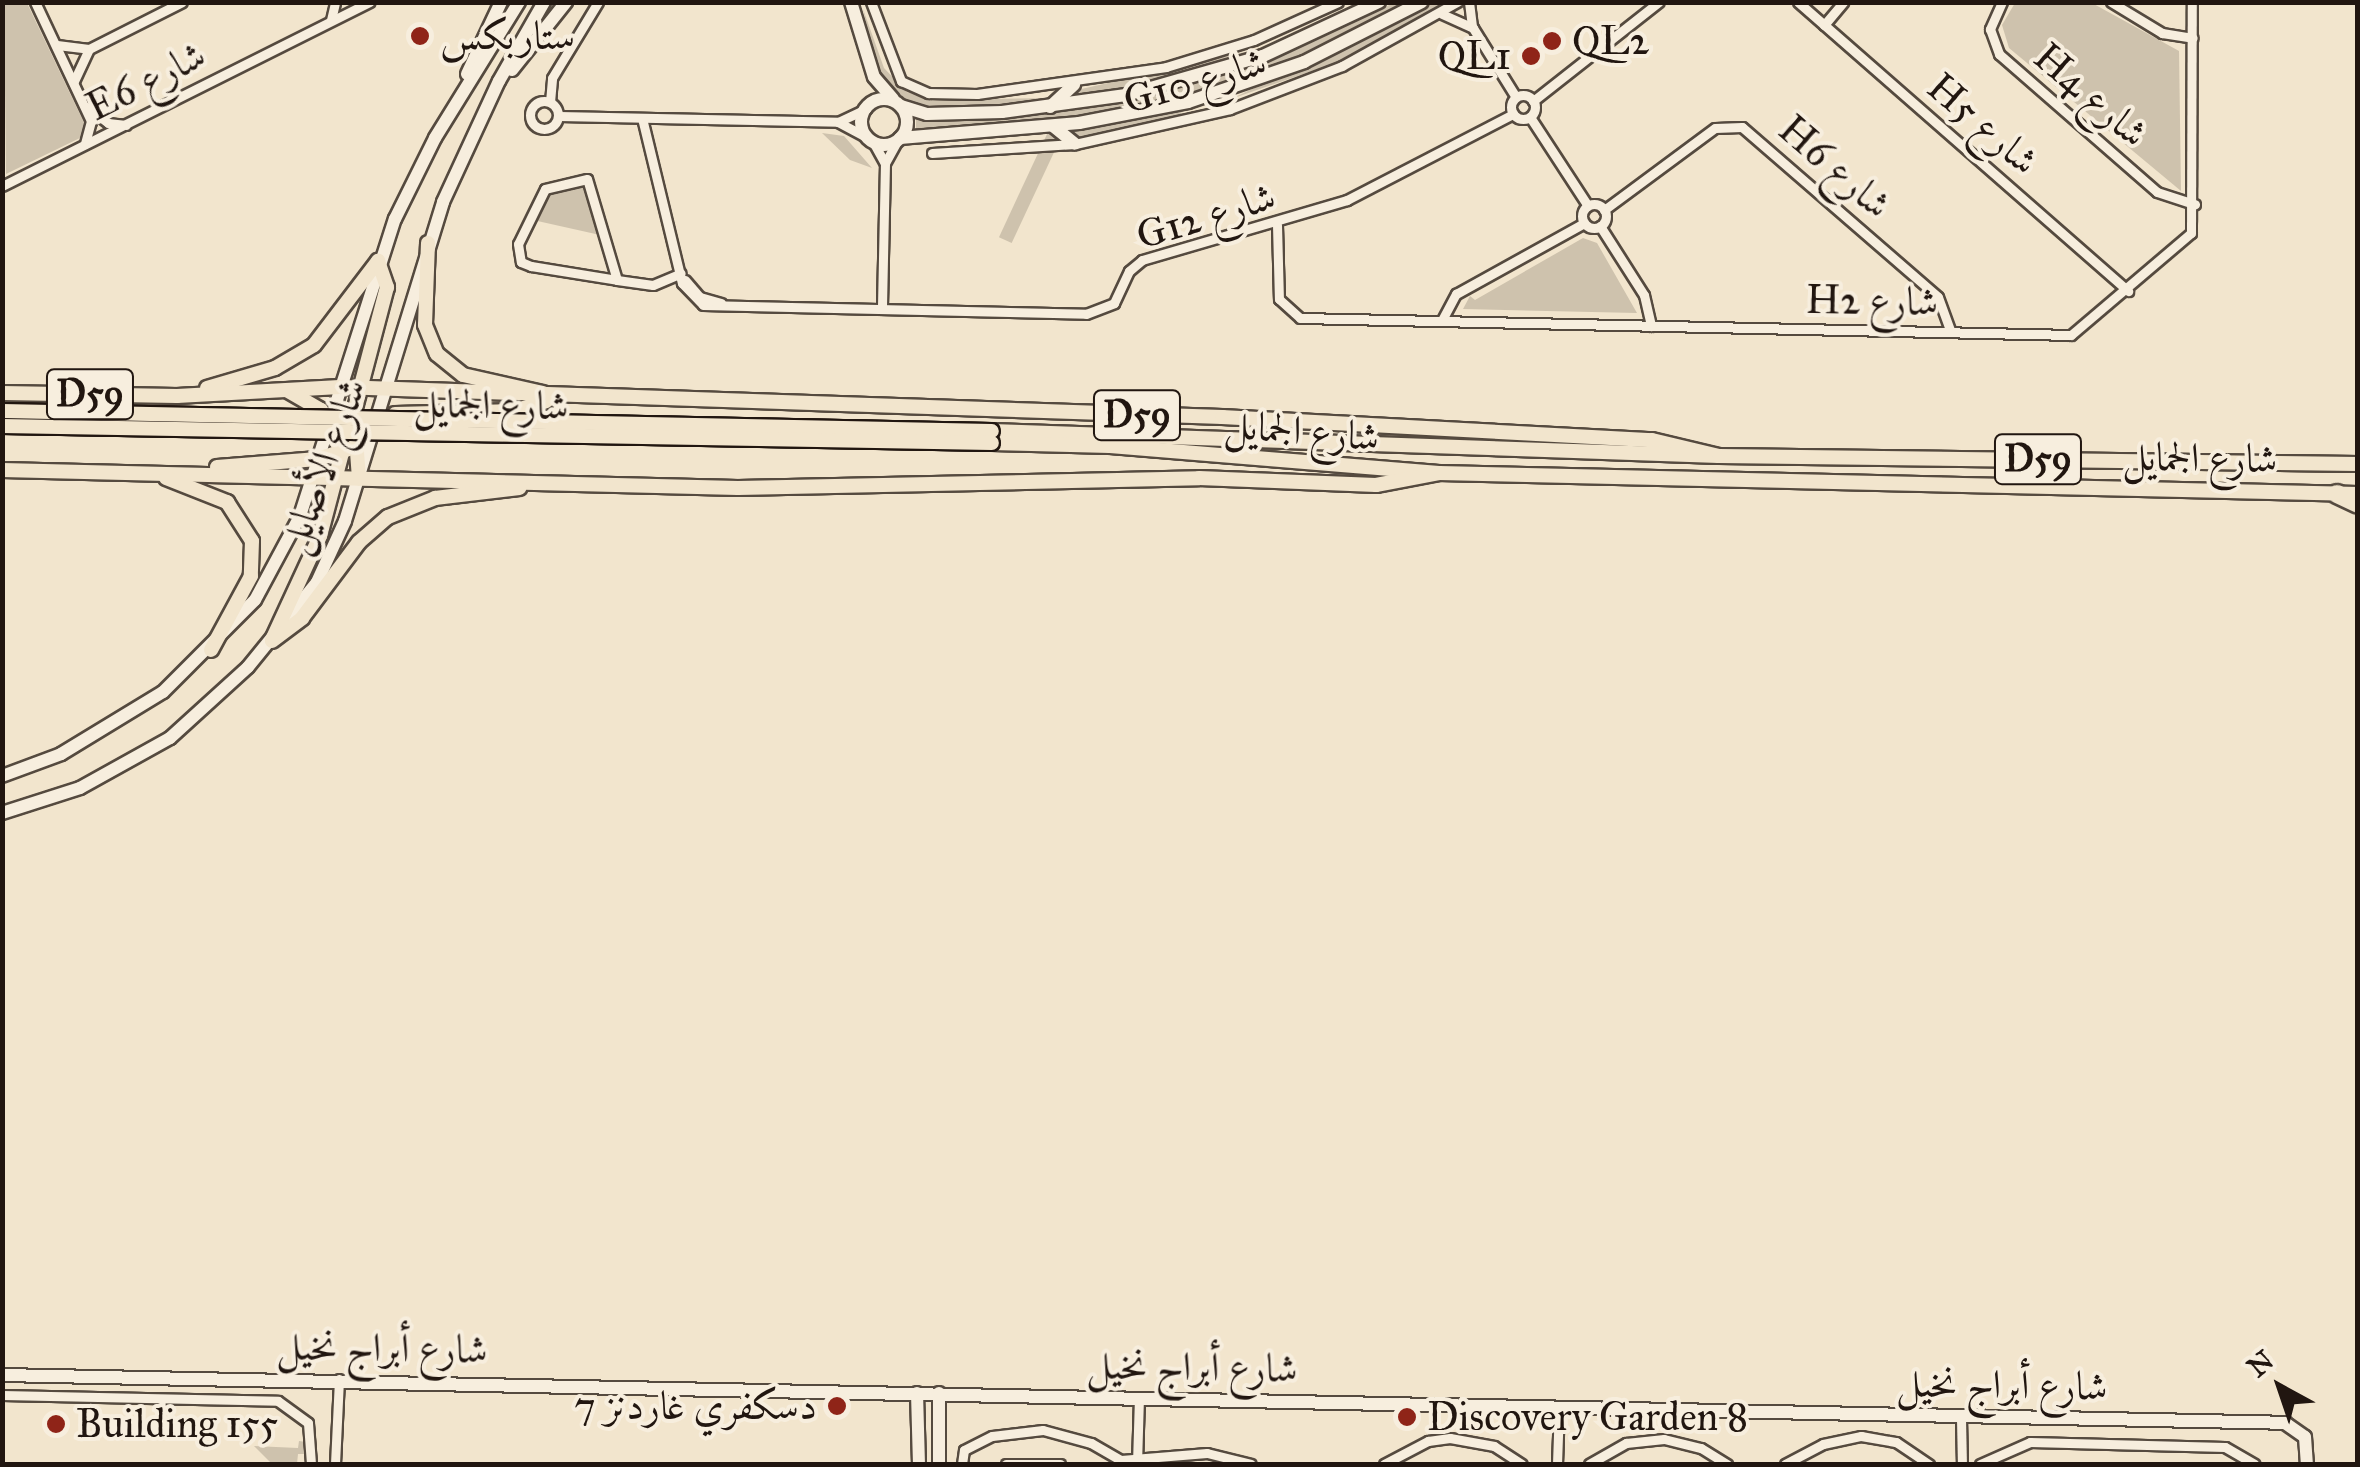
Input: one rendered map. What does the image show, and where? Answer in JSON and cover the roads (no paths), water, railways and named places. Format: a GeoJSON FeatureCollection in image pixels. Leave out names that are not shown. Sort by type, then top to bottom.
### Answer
{"type":"FeatureCollection","features":[{"type":"Feature","properties":{"kind":"highway"},"geometry":{"type":"LineString","coordinates":[[2338,494],[2358,504]]}},
{"type":"Feature","properties":{"kind":"main road"},"geometry":{"type":"LineString","coordinates":[[428,243],[426,325],[442,360],[471,378],[552,398]]}},
{"type":"Feature","properties":{"kind":"main road"},"geometry":{"type":"LineString","coordinates":[[272,641],[338,479],[387,287],[378,261]]}},
{"type":"Feature","properties":{"kind":"main road"},"geometry":{"type":"LineString","coordinates":[[178,396],[253,376],[302,353],[346,312],[378,261]]}},
{"type":"Feature","properties":{"kind":"main road","name":"D59"},"geometry":{"type":"LineString","coordinates":[[2,393],[178,396],[340,386],[552,398],[1222,418],[1652,440],[1719,456]]}},
{"type":"Feature","properties":{"kind":"main road"},"geometry":{"type":"LineString","coordinates":[[286,390],[330,420],[347,442],[359,480]]}},
{"type":"Feature","properties":{"kind":"main road"},"geometry":{"type":"LineString","coordinates":[[146,472],[322,458],[374,420],[385,391]]}},
{"type":"Feature","properties":{"kind":"main road"},"geometry":{"type":"LineString","coordinates":[[374,420],[526,410],[552,398]]}},
{"type":"Feature","properties":{"kind":"main road","name":"شارع الجمايل"},"geometry":{"type":"LineString","coordinates":[[2,411],[1719,456],[2358,464]]}},
{"type":"Feature","properties":{"kind":"main road","name":"شارع الجمايل"},"geometry":{"type":"LineString","coordinates":[[2,426],[992,437],[1438,473],[2358,494]]}},
{"type":"Feature","properties":{"kind":"main road"},"geometry":{"type":"LineString","coordinates":[[314,479],[322,458]]}},
{"type":"Feature","properties":{"kind":"main road","name":"D59"},"geometry":{"type":"LineString","coordinates":[[2,470],[738,488],[1200,478],[1376,484],[1438,473]]}},
{"type":"Feature","properties":{"kind":"main road"},"geometry":{"type":"LineString","coordinates":[[146,472],[227,502],[252,541],[250,576],[210,650]]}},
{"type":"Feature","properties":{"kind":"main road"},"geometry":{"type":"LineString","coordinates":[[272,641],[302,618],[351,552],[388,517],[435,498],[528,482]]}},
{"type":"Feature","properties":{"kind":"street"},"geometry":{"type":"LineString","coordinates":[[34,2],[85,105],[93,129],[83,147]]}},
{"type":"Feature","properties":{"kind":"street"},"geometry":{"type":"LineString","coordinates":[[55,44],[89,49],[182,2]]}},
{"type":"Feature","properties":{"kind":"street"},"geometry":{"type":"LineString","coordinates":[[332,20],[337,2],[355,6]]}},
{"type":"Feature","properties":{"kind":"street","name":"شارع الأصايل"},"geometry":{"type":"LineString","coordinates":[[458,100],[502,2]]}},
{"type":"Feature","properties":{"kind":"street","name":"شارع الأصايل"},"geometry":{"type":"LineString","coordinates":[[322,458],[378,261],[414,178],[520,2]]}},
{"type":"Feature","properties":{"kind":"street","name":"شارع الأصايل"},"geometry":{"type":"LineString","coordinates":[[385,391],[428,243],[485,110],[544,2]]}},
{"type":"Feature","properties":{"kind":"street","name":"شارع الأصايل"},"geometry":{"type":"LineString","coordinates":[[485,110],[566,2]]}},
{"type":"Feature","properties":{"kind":"street"},"geometry":{"type":"LineString","coordinates":[[559,116],[550,102],[552,78],[598,2]]}},
{"type":"Feature","properties":{"kind":"street","name":"G10 شارع"},"geometry":{"type":"LineString","coordinates":[[870,2],[892,70],[914,89],[977,94],[1074,85],[1211,54],[1338,2]]}},
{"type":"Feature","properties":{"kind":"street","name":"G10 شارع"},"geometry":{"type":"LineString","coordinates":[[898,104],[942,114],[1050,108],[1211,74],[1380,2]]}},
{"type":"Feature","properties":{"kind":"street","name":"G10 شارع"},"geometry":{"type":"LineString","coordinates":[[898,140],[1053,126],[1146,112],[1246,84],[1336,48],[1422,2]]}},
{"type":"Feature","properties":{"kind":"street","name":"G10 شارع"},"geometry":{"type":"LineString","coordinates":[[932,153],[1075,144],[1268,97],[1457,2]]}},
{"type":"Feature","properties":{"kind":"street"},"geometry":{"type":"LineString","coordinates":[[1469,2],[1473,28],[1516,97],[1533,101]]}},
{"type":"Feature","properties":{"kind":"street"},"geometry":{"type":"LineString","coordinates":[[1600,226],[1604,210],[1588,206],[1530,117],[1533,101],[1659,2]]}},
{"type":"Feature","properties":{"kind":"street","name":"H5 شارع"},"geometry":{"type":"LineString","coordinates":[[1798,2],[2128,291]]}},
{"type":"Feature","properties":{"kind":"street"},"geometry":{"type":"LineString","coordinates":[[1824,25],[1843,2]]}},
{"type":"Feature","properties":{"kind":"street","name":"H4 شارع"},"geometry":{"type":"LineString","coordinates":[[2002,2],[1990,29],[1998,54],[2156,192],[2194,204]]}},
{"type":"Feature","properties":{"kind":"street","name":"H4 شارع"},"geometry":{"type":"LineString","coordinates":[[2111,2],[2162,33],[2192,38]]}},
{"type":"Feature","properties":{"kind":"street","name":"H2 شارع"},"geometry":{"type":"LineString","coordinates":[[1277,225],[1285,309],[1308,319],[2072,335],[2188,238],[2194,204],[2192,2]]}},
{"type":"Feature","properties":{"kind":"street"},"geometry":{"type":"LineString","coordinates":[[855,4],[874,77],[907,118],[885,162],[882,306]]}},
{"type":"Feature","properties":{"kind":"street","name":"E6 شارع"},"geometry":{"type":"LineString","coordinates":[[2,186],[355,6]]}},
{"type":"Feature","properties":{"kind":"street"},"geometry":{"type":"LineString","coordinates":[[1439,14],[1473,28]]}},
{"type":"Feature","properties":{"kind":"street"},"geometry":{"type":"LineString","coordinates":[[74,81],[89,49]]}},
{"type":"Feature","properties":{"kind":"street"},"geometry":{"type":"LineString","coordinates":[[874,77],[862,124],[885,162]]}},
{"type":"Feature","properties":{"kind":"street"},"geometry":{"type":"LineString","coordinates":[[1050,108],[1074,85]]}},
{"type":"Feature","properties":{"kind":"street"},"geometry":{"type":"LineString","coordinates":[[1516,97],[1512,114],[1530,117]]}},
{"type":"Feature","properties":{"kind":"street"},"geometry":{"type":"LineString","coordinates":[[550,102],[536,104],[532,123],[552,128],[559,116]]}},
{"type":"Feature","properties":{"kind":"street"},"geometry":{"type":"LineString","coordinates":[[838,122],[867,107],[898,104]]}},
{"type":"Feature","properties":{"kind":"street"},"geometry":{"type":"LineString","coordinates":[[85,105],[108,122],[126,125]]}},
{"type":"Feature","properties":{"kind":"street","name":"G12 شارع"},"geometry":{"type":"LineString","coordinates":[[681,273],[700,297],[738,305],[1101,312],[1114,304],[1129,271],[1142,260],[1277,225],[1382,185],[1512,114]]}},
{"type":"Feature","properties":{"kind":"street"},"geometry":{"type":"LineString","coordinates":[[559,116],[838,122],[870,139],[898,140]]}},
{"type":"Feature","properties":{"kind":"street"},"geometry":{"type":"LineString","coordinates":[[617,280],[587,179],[545,189],[518,244],[518,258],[617,280],[667,283],[681,273],[642,118]]}},
{"type":"Feature","properties":{"kind":"street"},"geometry":{"type":"LineString","coordinates":[[1053,126],[1075,144]]}},
{"type":"Feature","properties":{"kind":"street","name":"H6 شارع"},"geometry":{"type":"LineString","coordinates":[[1604,210],[1715,128],[1742,127],[1938,297],[1949,313],[1950,332]]}},
{"type":"Feature","properties":{"kind":"street"},"geometry":{"type":"LineString","coordinates":[[1584,223],[1588,206]]}},
{"type":"Feature","properties":{"kind":"street"},"geometry":{"type":"LineString","coordinates":[[1442,320],[1456,294],[1584,223],[1600,226],[1644,294],[1651,326]]}},
{"type":"Feature","properties":{"kind":"street","name":"شارع الأصايل"},"geometry":{"type":"LineString","coordinates":[[2,813],[80,788],[170,738],[272,641],[324,568],[359,480],[374,420]]}},
{"type":"Feature","properties":{"kind":"street","name":"شارع الأصايل"},"geometry":{"type":"LineString","coordinates":[[2,776],[112,727],[210,650],[280,561],[314,479]]}},
{"type":"Feature","properties":{"kind":"street","name":"شارع أبراج نخيل"},"geometry":{"type":"LineString","coordinates":[[2,1372],[2285,1423],[2305,1436],[2307,1464]]}},
{"type":"Feature","properties":{"kind":"street"},"geometry":{"type":"LineString","coordinates":[[336,1464],[339,1380]]}},
{"type":"Feature","properties":{"kind":"street"},"geometry":{"type":"LineString","coordinates":[[939,1464],[940,1392]]}},
{"type":"Feature","properties":{"kind":"street"},"geometry":{"type":"LineString","coordinates":[[917,1393],[918,1464]]}},
{"type":"Feature","properties":{"kind":"street"},"geometry":{"type":"LineString","coordinates":[[2,1395],[278,1401],[308,1423],[312,1464]]}},
{"type":"Feature","properties":{"kind":"street"},"geometry":{"type":"LineString","coordinates":[[1138,1463],[1139,1398]]}},
{"type":"Feature","properties":{"kind":"street"},"geometry":{"type":"LineString","coordinates":[[1557,1464],[1559,1408]]}},
{"type":"Feature","properties":{"kind":"street"},"geometry":{"type":"LineString","coordinates":[[1962,1418],[1962,1464]]}},
{"type":"Feature","properties":{"kind":"street"},"geometry":{"type":"LineString","coordinates":[[962,1464],[964,1450],[992,1436],[1042,1430],[1138,1463],[1207,1453],[1251,1464]]}},
{"type":"Feature","properties":{"kind":"street"},"geometry":{"type":"LineString","coordinates":[[1785,1464],[1824,1444],[1861,1436],[1896,1442],[1928,1464]]}},
{"type":"Feature","properties":{"kind":"street"},"geometry":{"type":"LineString","coordinates":[[1384,1464],[1418,1446],[1450,1438],[1494,1446],[1522,1464]]}},
{"type":"Feature","properties":{"kind":"street"},"geometry":{"type":"LineString","coordinates":[[1589,1464],[1626,1443],[1664,1438],[1702,1448],[1728,1464]]}},
{"type":"Feature","properties":{"kind":"street"},"geometry":{"type":"LineString","coordinates":[[1980,1464],[2030,1442],[2225,1447],[2254,1464]]}},
{"type":"Feature","properties":{"kind":"street"},"geometry":{"type":"LineString","coordinates":[[1006,1464],[1060,1464]]}},
{"type":"Feature","properties":{"kind":"place","name":"ستاربكس"},"geometry":{"type":"Point","coordinates":[420,36]}},
{"type":"Feature","properties":{"kind":"place","name":"QL2"},"geometry":{"type":"Point","coordinates":[1552,41]}},
{"type":"Feature","properties":{"kind":"place","name":"QL1"},"geometry":{"type":"Point","coordinates":[1531,56]}},
{"type":"Feature","properties":{"kind":"place","name":"دسكفري غاردنز 7"},"geometry":{"type":"Point","coordinates":[837,1406]}},
{"type":"Feature","properties":{"kind":"place","name":"Discovery Garden 8"},"geometry":{"type":"Point","coordinates":[1407,1417]}},
{"type":"Feature","properties":{"kind":"place","name":"Building 155"},"geometry":{"type":"Point","coordinates":[56,1424]}}]}
